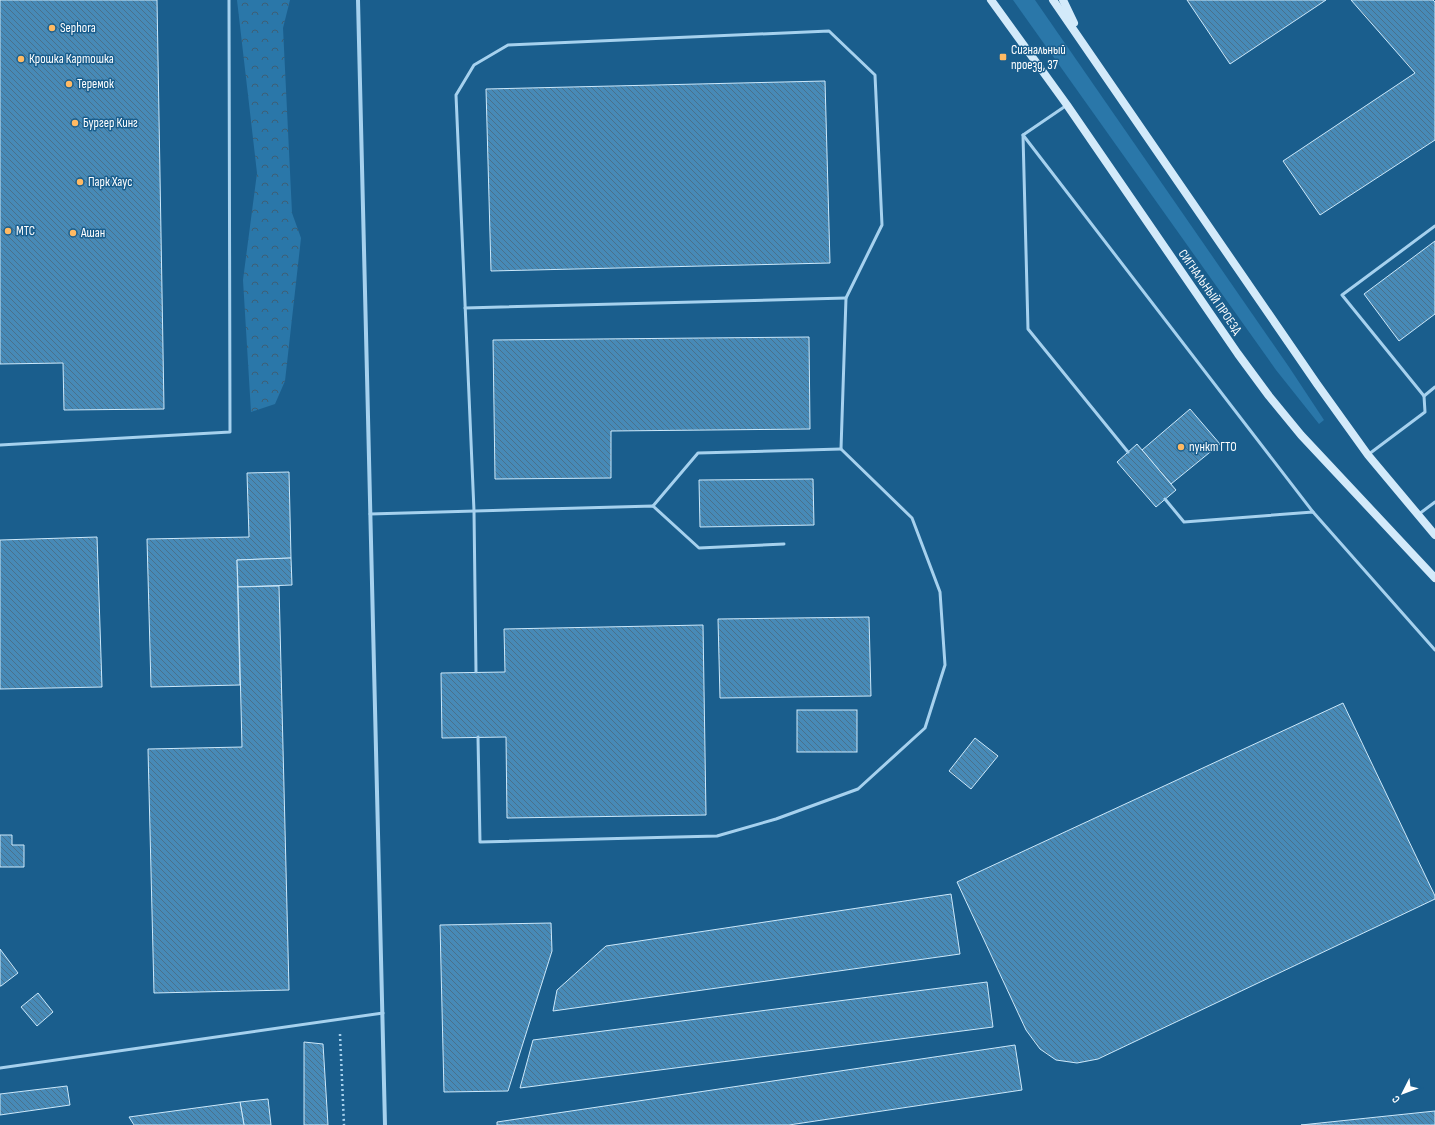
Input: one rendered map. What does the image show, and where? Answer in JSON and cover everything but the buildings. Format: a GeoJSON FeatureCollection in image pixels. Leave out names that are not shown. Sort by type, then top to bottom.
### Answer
{"type":"FeatureCollection","features":[{"type":"Feature","properties":{"kind":"main road","name":"СИГНАЛЬНЫЙ ПРОЕЗД"},"geometry":{"type":"LineString","coordinates":[[991,0],[1067,105],[1238,354],[1269,396],[1301,435],[1435,578]]}},
{"type":"Feature","properties":{"kind":"main road"},"geometry":{"type":"LineString","coordinates":[[1053,0],[1316,384],[1368,454],[1435,535]]}},
{"type":"Feature","properties":{"kind":"main road"},"geometry":{"type":"LineString","coordinates":[[1063,0],[1086,48]]}},
{"type":"Feature","properties":{"kind":"street"},"geometry":{"type":"LineString","coordinates":[[358,0],[385,1125]]}},
{"type":"Feature","properties":{"kind":"lane"},"geometry":{"type":"LineString","coordinates":[[0,445],[230,432],[229,0]]}},
{"type":"Feature","properties":{"kind":"lane"},"geometry":{"type":"LineString","coordinates":[[476,672],[474,511],[456,95],[474,65],[508,45],[828,31],[875,75],[882,225],[846,298],[841,449]]}},
{"type":"Feature","properties":{"kind":"lane"},"geometry":{"type":"LineString","coordinates":[[1023,135],[1067,105]]}},
{"type":"Feature","properties":{"kind":"lane"},"geometry":{"type":"LineString","coordinates":[[1023,135],[1028,329],[1128,452]]}},
{"type":"Feature","properties":{"kind":"lane"},"geometry":{"type":"LineString","coordinates":[[1023,135],[1314,512],[1435,650]]}},
{"type":"Feature","properties":{"kind":"lane"},"geometry":{"type":"LineString","coordinates":[[1368,454],[1425,412],[1424,396],[1342,295],[1435,226]]}},
{"type":"Feature","properties":{"kind":"lane"},"geometry":{"type":"LineString","coordinates":[[465,308],[846,298]]}},
{"type":"Feature","properties":{"kind":"lane"},"geometry":{"type":"LineString","coordinates":[[1424,396],[1435,387]]}},
{"type":"Feature","properties":{"kind":"lane"},"geometry":{"type":"LineString","coordinates":[[478,737],[480,842],[717,836],[776,819],[858,789],[925,728],[945,664],[940,592],[912,518],[841,449],[698,453],[653,506]]}},
{"type":"Feature","properties":{"kind":"lane"},"geometry":{"type":"LineString","coordinates":[[1165,499],[1184,522],[1314,512]]}},
{"type":"Feature","properties":{"kind":"lane"},"geometry":{"type":"LineString","coordinates":[[1417,515],[1435,502]]}},
{"type":"Feature","properties":{"kind":"lane"},"geometry":{"type":"LineString","coordinates":[[370,514],[653,506],[699,548],[784,544]]}},
{"type":"Feature","properties":{"kind":"lane"},"geometry":{"type":"LineString","coordinates":[[0,1068],[382,1013]]}},
{"type":"Feature","properties":{"kind":"path"},"geometry":{"type":"LineString","coordinates":[[340,1020],[344,1125]]}},
{"type":"Feature","properties":{"kind":"green space"},"geometry":{"type":"Polygon","coordinates":[[[237,0],[290,0],[283,28],[292,213],[301,238],[285,381],[275,404],[251,412],[243,280],[257,173],[237,0]]]}},
{"type":"Feature","properties":{"kind":"green space"},"geometry":{"type":"Polygon","coordinates":[[[1013,0],[1035,0],[1289,367],[1324,420],[1319,424],[1276,370],[1013,0]]]}},
{"type":"Feature","properties":{"kind":"place","name":"Sephora"},"geometry":{"type":"Point","coordinates":[52,28]}},
{"type":"Feature","properties":{"kind":"place","name":"Сигнальный проезд, 37"},"geometry":{"type":"Point","coordinates":[1003,57]}},
{"type":"Feature","properties":{"kind":"place","name":"Крошка Картошка"},"geometry":{"type":"Point","coordinates":[21,59]}},
{"type":"Feature","properties":{"kind":"place","name":"Теремок"},"geometry":{"type":"Point","coordinates":[69,84]}},
{"type":"Feature","properties":{"kind":"place","name":"Бургер Кинг"},"geometry":{"type":"Point","coordinates":[75,123]}},
{"type":"Feature","properties":{"kind":"place","name":"Парк Хаус"},"geometry":{"type":"Point","coordinates":[80,182]}},
{"type":"Feature","properties":{"kind":"place","name":"МТС"},"geometry":{"type":"Point","coordinates":[8,231]}},
{"type":"Feature","properties":{"kind":"place","name":"Ашан"},"geometry":{"type":"Point","coordinates":[73,233]}},
{"type":"Feature","properties":{"kind":"place","name":"пункт ГТО"},"geometry":{"type":"Point","coordinates":[1181,447]}}]}
